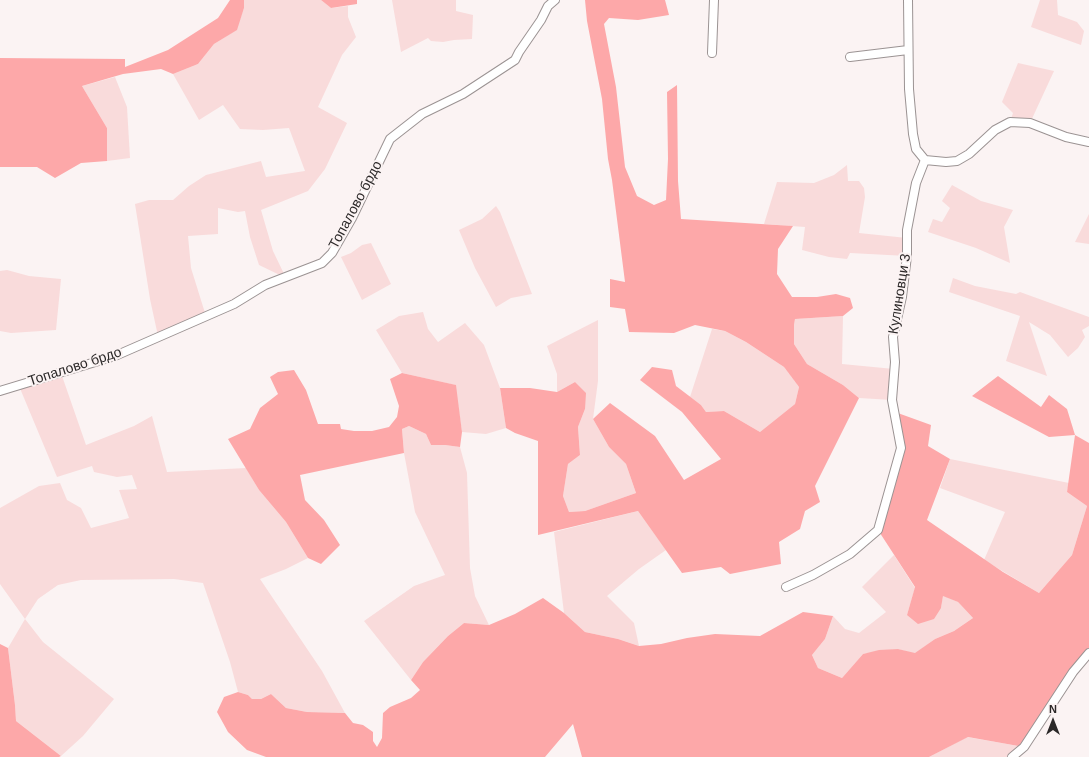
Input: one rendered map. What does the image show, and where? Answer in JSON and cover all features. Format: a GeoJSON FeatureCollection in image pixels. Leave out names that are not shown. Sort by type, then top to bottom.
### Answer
{"type":"FeatureCollection","features":[{"type":"Feature","properties":{"kind":"street","name":"Топалово брдо"},"geometry":{"type":"LineString","coordinates":[[0,391],[115,356],[234,304],[265,286],[322,263],[332,252],[352,218],[390,139],[422,114],[463,94],[515,60],[541,20],[548,6],[554,0]]}},
{"type":"Feature","properties":{"kind":"street"},"geometry":{"type":"LineString","coordinates":[[712,53],[714,0]]}},
{"type":"Feature","properties":{"kind":"street"},"geometry":{"type":"LineString","coordinates":[[908,0],[909,89],[913,134],[916,149],[926,160],[946,162],[957,161],[969,154],[995,130],[1010,122],[1030,123],[1066,137],[1089,142]]}},
{"type":"Feature","properties":{"kind":"street"},"geometry":{"type":"LineString","coordinates":[[850,57],[908,50]]}},
{"type":"Feature","properties":{"kind":"street","name":"Кулиновци 3"},"geometry":{"type":"LineString","coordinates":[[786,587],[814,575],[850,554],[878,530],[901,448],[892,400],[894,362],[893,337],[902,297],[907,256],[907,230],[916,183],[926,160]]}},
{"type":"Feature","properties":{"kind":"street"},"geometry":{"type":"LineString","coordinates":[[1012,757],[1024,747],[1073,672],[1089,653]]}},
{"type":"Feature","properties":{"kind":"shaded area"},"geometry":{"type":"Polygon","coordinates":[[[230,0],[244,0],[244,8],[237,30],[214,44],[198,64],[173,74],[161,69],[123,74],[82,86],[107,128],[107,161],[81,163],[55,178],[37,167],[0,167],[0,58],[125,59],[125,67],[168,50],[218,18],[230,0]]]}},
{"type":"Feature","properties":{"kind":"shaded area"},"geometry":{"type":"Polygon","coordinates":[[[244,0],[321,0],[331,8],[348,6],[348,17],[356,37],[342,55],[318,107],[347,123],[325,169],[308,191],[261,210],[273,251],[286,278],[259,265],[250,237],[245,211],[238,212],[218,208],[218,234],[188,236],[191,268],[205,313],[158,336],[150,299],[135,204],[149,200],[173,200],[189,186],[206,175],[261,161],[266,177],[305,171],[289,128],[263,130],[240,129],[223,105],[199,120],[173,74],[198,64],[214,44],[236,30],[244,8],[244,0]]]}},
{"type":"Feature","properties":{"kind":"shaded area"},"geometry":{"type":"Polygon","coordinates":[[[321,0],[357,0],[357,4],[331,8],[321,0]]]}},
{"type":"Feature","properties":{"kind":"shaded area"},"geometry":{"type":"Polygon","coordinates":[[[392,0],[456,0],[456,11],[473,15],[472,39],[443,42],[431,41],[428,38],[401,52],[392,0]]]}},
{"type":"Feature","properties":{"kind":"shaded area"},"geometry":{"type":"Polygon","coordinates":[[[585,0],[665,0],[669,15],[638,20],[609,18],[604,24],[616,87],[625,167],[637,196],[654,205],[666,200],[668,159],[667,92],[677,85],[678,181],[681,219],[793,226],[778,249],[777,274],[792,297],[817,297],[836,294],[850,298],[853,308],[843,316],[795,319],[794,344],[807,364],[843,385],[859,398],[815,486],[820,502],[805,511],[800,529],[779,542],[781,564],[730,574],[721,567],[682,573],[638,511],[538,535],[538,441],[515,433],[506,428],[500,388],[530,388],[557,392],[575,382],[586,393],[585,409],[578,427],[580,455],[568,464],[563,496],[569,512],[585,511],[636,493],[626,464],[609,447],[593,419],[610,403],[655,436],[684,480],[721,459],[682,412],[640,380],[652,367],[672,370],[676,386],[701,405],[706,412],[724,411],[760,432],[795,404],[799,387],[784,367],[746,342],[725,331],[695,325],[674,333],[629,332],[625,309],[610,307],[610,279],[625,282],[608,159],[602,99],[587,21],[585,0]]]}},
{"type":"Feature","properties":{"kind":"shaded area"},"geometry":{"type":"Polygon","coordinates":[[[1040,0],[1057,0],[1058,15],[1077,22],[1084,31],[1081,45],[1031,27],[1040,0]]]}},
{"type":"Feature","properties":{"kind":"shaded area"},"geometry":{"type":"Polygon","coordinates":[[[1018,63],[1054,71],[1030,123],[1010,122],[1013,113],[1002,102],[1018,63]]]}},
{"type":"Feature","properties":{"kind":"shaded area"},"geometry":{"type":"Polygon","coordinates":[[[115,77],[127,107],[130,158],[107,161],[107,128],[82,86],[115,77]]]}},
{"type":"Feature","properties":{"kind":"shaded area"},"geometry":{"type":"Polygon","coordinates":[[[847,165],[848,181],[859,181],[864,188],[865,197],[859,233],[907,238],[907,256],[850,253],[847,259],[829,257],[802,250],[805,227],[764,224],[777,182],[814,183],[834,175],[847,165]]]}},
{"type":"Feature","properties":{"kind":"shaded area"},"geometry":{"type":"Polygon","coordinates":[[[952,185],[981,201],[1013,210],[1004,227],[1010,263],[976,248],[928,232],[933,219],[942,222],[950,208],[942,201],[952,185]]]}},
{"type":"Feature","properties":{"kind":"shaded area"},"geometry":{"type":"Polygon","coordinates":[[[496,206],[500,212],[532,294],[511,298],[496,307],[475,268],[459,230],[482,219],[496,206]]]}},
{"type":"Feature","properties":{"kind":"shaded area"},"geometry":{"type":"Polygon","coordinates":[[[1089,214],[1089,244],[1075,242],[1089,214]]]}},
{"type":"Feature","properties":{"kind":"shaded area"},"geometry":{"type":"Polygon","coordinates":[[[371,243],[391,284],[362,300],[341,257],[351,253],[362,245],[371,243]]]}},
{"type":"Feature","properties":{"kind":"shaded area"},"geometry":{"type":"Polygon","coordinates":[[[7,270],[29,276],[61,279],[56,330],[11,333],[0,331],[0,271],[7,270]]]}},
{"type":"Feature","properties":{"kind":"shaded area"},"geometry":{"type":"Polygon","coordinates":[[[953,278],[975,286],[1016,294],[1020,292],[1089,317],[1089,326],[1082,330],[1085,337],[1078,348],[1068,357],[1050,335],[1029,322],[1047,376],[1006,361],[1020,316],[949,292],[953,278]]]}},
{"type":"Feature","properties":{"kind":"shaded area"},"geometry":{"type":"Polygon","coordinates":[[[423,312],[428,329],[438,342],[465,323],[484,345],[500,388],[506,428],[486,434],[462,432],[455,385],[402,373],[376,330],[399,316],[423,312]]]}},
{"type":"Feature","properties":{"kind":"shaded area"},"geometry":{"type":"Polygon","coordinates":[[[843,316],[842,364],[894,369],[892,400],[859,398],[843,385],[807,364],[794,344],[795,319],[843,316]]]}},
{"type":"Feature","properties":{"kind":"shaded area"},"geometry":{"type":"Polygon","coordinates":[[[598,320],[598,381],[593,419],[609,447],[626,464],[636,493],[585,511],[569,512],[563,496],[568,464],[580,455],[578,427],[585,409],[575,382],[557,392],[557,374],[547,346],[598,320]]]}},
{"type":"Feature","properties":{"kind":"shaded area"},"geometry":{"type":"Polygon","coordinates":[[[712,329],[725,331],[746,342],[784,367],[799,387],[795,404],[760,432],[724,411],[706,412],[701,405],[690,397],[712,329]]]}},
{"type":"Feature","properties":{"kind":"shaded area"},"geometry":{"type":"Polygon","coordinates":[[[294,370],[306,390],[318,424],[340,424],[341,429],[354,431],[372,431],[389,427],[397,417],[399,406],[390,379],[402,373],[456,385],[462,432],[460,447],[431,445],[426,434],[409,426],[402,429],[404,453],[300,475],[305,500],[324,520],[340,545],[321,564],[308,558],[286,522],[259,490],[228,439],[250,429],[260,408],[278,394],[270,377],[278,372],[294,370]]]}},
{"type":"Feature","properties":{"kind":"shaded area"},"geometry":{"type":"Polygon","coordinates":[[[61,373],[86,445],[134,426],[152,416],[167,472],[246,468],[259,490],[286,522],[308,558],[286,569],[260,579],[322,671],[345,713],[307,712],[286,708],[271,694],[261,699],[252,699],[248,695],[238,692],[230,662],[203,583],[174,579],[81,580],[58,585],[38,599],[25,619],[0,584],[0,508],[39,486],[60,483],[67,500],[81,508],[91,528],[129,518],[119,490],[137,489],[132,475],[117,477],[94,472],[92,466],[57,477],[19,386],[61,373]]]}},
{"type":"Feature","properties":{"kind":"shaded area"},"geometry":{"type":"Polygon","coordinates":[[[998,376],[1041,407],[1049,395],[1067,409],[1075,435],[1049,437],[972,396],[998,376]]]}},
{"type":"Feature","properties":{"kind":"shaded area"},"geometry":{"type":"Polygon","coordinates":[[[895,412],[931,425],[928,446],[950,459],[927,520],[1003,572],[1039,593],[1072,555],[1087,506],[1067,492],[1075,435],[1089,443],[1089,653],[1024,747],[968,737],[929,757],[582,757],[573,724],[545,757],[266,757],[247,750],[228,732],[217,712],[224,697],[238,692],[248,695],[252,699],[261,699],[271,694],[286,708],[307,712],[345,713],[353,723],[363,725],[373,732],[373,741],[377,747],[382,738],[383,713],[390,707],[411,698],[420,690],[411,680],[423,662],[448,636],[464,623],[489,625],[515,614],[543,598],[564,613],[585,632],[618,639],[639,646],[661,644],[715,634],[760,636],[803,612],[833,616],[825,639],[812,655],[818,668],[842,678],[863,654],[879,650],[898,649],[915,653],[935,639],[954,631],[973,618],[958,602],[943,596],[941,608],[934,619],[918,624],[907,615],[915,587],[878,530],[901,448],[895,412]]]}},
{"type":"Feature","properties":{"kind":"shaded area"},"geometry":{"type":"Polygon","coordinates":[[[409,426],[426,434],[431,445],[460,447],[467,473],[470,568],[475,596],[489,625],[464,623],[448,636],[423,662],[411,680],[364,621],[414,586],[445,575],[415,512],[404,453],[402,429],[409,426]]]}},
{"type":"Feature","properties":{"kind":"shaded area"},"geometry":{"type":"Polygon","coordinates":[[[950,459],[1069,483],[1067,492],[1087,506],[1072,555],[1039,593],[984,560],[1005,512],[940,488],[950,459]]]}},
{"type":"Feature","properties":{"kind":"shaded area"},"geometry":{"type":"Polygon","coordinates":[[[638,511],[666,550],[639,569],[607,596],[634,623],[639,646],[618,639],[585,632],[564,613],[554,532],[638,511]]]}},
{"type":"Feature","properties":{"kind":"shaded area"},"geometry":{"type":"Polygon","coordinates":[[[894,555],[915,588],[907,615],[941,608],[943,595],[958,602],[973,618],[954,631],[935,639],[915,654],[898,649],[863,654],[842,678],[818,668],[812,655],[825,639],[833,616],[845,629],[859,633],[886,612],[862,587],[894,555]]]}},
{"type":"Feature","properties":{"kind":"shaded area"},"geometry":{"type":"Polygon","coordinates":[[[25,619],[43,642],[114,699],[83,736],[61,756],[16,721],[8,648],[25,619]]]}},
{"type":"Feature","properties":{"kind":"shaded area"},"geometry":{"type":"Polygon","coordinates":[[[0,644],[8,648],[16,721],[61,756],[0,757],[0,644]]]}},
{"type":"Feature","properties":{"kind":"shaded area"},"geometry":{"type":"Polygon","coordinates":[[[967,737],[1024,747],[1012,757],[929,757],[967,737]]]}}]}
